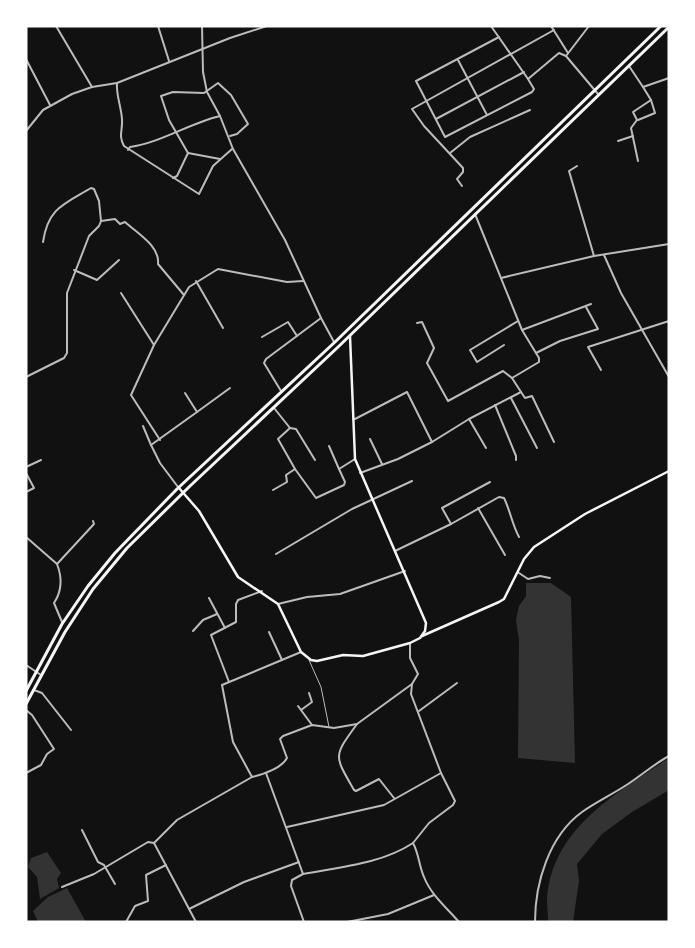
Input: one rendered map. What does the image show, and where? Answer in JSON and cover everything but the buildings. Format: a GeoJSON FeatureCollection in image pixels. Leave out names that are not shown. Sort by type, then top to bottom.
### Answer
{"type":"FeatureCollection","features":[{"type":"Feature","properties":{"kind":"highway"},"geometry":{"type":"LineString","coordinates":[[26,691],[62,624],[88,586],[116,553],[179,488],[335,342],[661,26]]}},
{"type":"Feature","properties":{"kind":"highway"},"geometry":{"type":"LineString","coordinates":[[26,704],[65,632],[93,590],[127,548],[350,336],[669,27]]}},
{"type":"Feature","properties":{"kind":"main road"},"geometry":{"type":"LineString","coordinates":[[350,336],[350,396],[355,419],[353,436],[355,459],[371,500],[405,571],[426,623],[425,630],[420,638]]}},
{"type":"Feature","properties":{"kind":"main road"},"geometry":{"type":"LineString","coordinates":[[179,488],[199,512],[238,577],[262,591],[278,604],[301,652],[309,659],[317,661],[344,654],[363,656],[410,643],[499,602],[504,599],[528,553],[553,534],[585,514],[669,471]]}},
{"type":"Feature","properties":{"kind":"street"},"geometry":{"type":"LineString","coordinates":[[56,26],[92,87]]}},
{"type":"Feature","properties":{"kind":"street"},"geometry":{"type":"LineString","coordinates":[[158,26],[170,61]]}},
{"type":"Feature","properties":{"kind":"street"},"geometry":{"type":"LineString","coordinates":[[202,26],[203,72],[207,92],[220,116],[233,149],[285,240],[320,318],[335,342]]}},
{"type":"Feature","properties":{"kind":"street"},"geometry":{"type":"LineString","coordinates":[[26,131],[50,105],[92,87],[117,83],[170,61],[267,26]]}},
{"type":"Feature","properties":{"kind":"street"},"geometry":{"type":"LineString","coordinates":[[491,26],[499,37],[524,72],[534,91],[446,138],[416,82],[417,80],[499,37]]}},
{"type":"Feature","properties":{"kind":"street"},"geometry":{"type":"LineString","coordinates":[[551,26],[568,53]]}},
{"type":"Feature","properties":{"kind":"street"},"geometry":{"type":"LineString","coordinates":[[566,56],[589,26]]}},
{"type":"Feature","properties":{"kind":"street"},"geometry":{"type":"LineString","coordinates":[[462,186],[457,179],[463,172],[463,168],[424,126],[412,109],[554,30]]}},
{"type":"Feature","properties":{"kind":"street"},"geometry":{"type":"LineString","coordinates":[[528,79],[559,53],[566,56],[598,95]]}},
{"type":"Feature","properties":{"kind":"street"},"geometry":{"type":"LineString","coordinates":[[26,59],[50,105]]}},
{"type":"Feature","properties":{"kind":"street"},"geometry":{"type":"LineString","coordinates":[[458,59],[487,115]]}},
{"type":"Feature","properties":{"kind":"street"},"geometry":{"type":"LineString","coordinates":[[628,66],[651,100],[655,113],[638,120],[631,127],[638,161]]}},
{"type":"Feature","properties":{"kind":"street"},"geometry":{"type":"LineString","coordinates":[[436,120],[524,72]]}},
{"type":"Feature","properties":{"kind":"street"},"geometry":{"type":"LineString","coordinates":[[643,87],[669,78]]}},
{"type":"Feature","properties":{"kind":"street"},"geometry":{"type":"LineString","coordinates":[[117,83],[116,92],[122,117],[120,138],[128,150],[199,194],[213,166],[233,149]]}},
{"type":"Feature","properties":{"kind":"street"},"geometry":{"type":"LineString","coordinates":[[220,159],[188,153],[169,120],[161,96],[173,92],[207,92],[218,84],[222,86],[231,95],[248,124],[237,134],[229,136]]}},
{"type":"Feature","properties":{"kind":"street"},"geometry":{"type":"LineString","coordinates":[[638,120],[633,112],[651,100]]}},
{"type":"Feature","properties":{"kind":"street"},"geometry":{"type":"LineString","coordinates":[[450,153],[470,137],[530,110]]}},
{"type":"Feature","properties":{"kind":"street"},"geometry":{"type":"LineString","coordinates":[[128,150],[130,147],[142,145],[175,131],[220,116]]}},
{"type":"Feature","properties":{"kind":"street"},"geometry":{"type":"LineString","coordinates":[[618,141],[633,136]]}},
{"type":"Feature","properties":{"kind":"street"},"geometry":{"type":"LineString","coordinates":[[173,178],[176,176],[188,153]]}},
{"type":"Feature","properties":{"kind":"street"},"geometry":{"type":"LineString","coordinates":[[577,166],[569,171],[594,256]]}},
{"type":"Feature","properties":{"kind":"street"},"geometry":{"type":"LineString","coordinates":[[26,377],[64,358],[67,353],[66,302],[74,270],[89,236],[99,226],[101,221],[100,201],[94,189],[91,188],[58,207],[51,215],[43,242]]}},
{"type":"Feature","properties":{"kind":"street"},"geometry":{"type":"LineString","coordinates":[[475,214],[518,322],[536,353],[539,362],[512,378]]}},
{"type":"Feature","properties":{"kind":"street"},"geometry":{"type":"LineString","coordinates":[[101,221],[115,219],[120,224],[125,222],[153,247],[159,259],[158,264],[184,296]]}},
{"type":"Feature","properties":{"kind":"street"},"geometry":{"type":"LineString","coordinates":[[500,278],[594,256],[669,244]]}},
{"type":"Feature","properties":{"kind":"street"},"geometry":{"type":"LineString","coordinates":[[604,255],[621,293],[669,377]]}},
{"type":"Feature","properties":{"kind":"street"},"geometry":{"type":"LineString","coordinates":[[74,270],[96,280],[120,260]]}},
{"type":"Feature","properties":{"kind":"street"},"geometry":{"type":"LineString","coordinates":[[160,440],[131,395],[154,345],[184,296],[196,281],[218,268],[287,282],[304,281]]}},
{"type":"Feature","properties":{"kind":"street"},"geometry":{"type":"LineString","coordinates":[[196,281],[223,328]]}},
{"type":"Feature","properties":{"kind":"street"},"geometry":{"type":"LineString","coordinates":[[121,293],[154,345]]}},
{"type":"Feature","properties":{"kind":"street"},"geometry":{"type":"LineString","coordinates":[[522,330],[591,304]]}},
{"type":"Feature","properties":{"kind":"street"},"geometry":{"type":"LineString","coordinates":[[536,353],[560,341],[598,329],[586,306]]}},
{"type":"Feature","properties":{"kind":"street"},"geometry":{"type":"LineString","coordinates":[[281,392],[264,363],[320,318]]}},
{"type":"Feature","properties":{"kind":"street"},"geometry":{"type":"LineString","coordinates":[[601,370],[588,347],[669,321]]}},
{"type":"Feature","properties":{"kind":"street"},"geometry":{"type":"LineString","coordinates":[[262,337],[288,322],[297,336]]}},
{"type":"Feature","properties":{"kind":"street"},"geometry":{"type":"LineString","coordinates":[[417,322],[422,322],[434,348],[428,363],[448,401],[503,371],[512,378],[525,398],[532,396],[554,442]]}},
{"type":"Feature","properties":{"kind":"street"},"geometry":{"type":"LineString","coordinates":[[504,344],[476,362],[470,350],[518,322]]}},
{"type":"Feature","properties":{"kind":"street"},"geometry":{"type":"LineString","coordinates":[[151,445],[230,388]]}},
{"type":"Feature","properties":{"kind":"street"},"geometry":{"type":"LineString","coordinates":[[355,419],[407,392],[432,442]]}},
{"type":"Feature","properties":{"kind":"street"},"geometry":{"type":"LineString","coordinates":[[360,473],[432,442],[468,419],[521,392]]}},
{"type":"Feature","properties":{"kind":"street"},"geometry":{"type":"LineString","coordinates":[[185,393],[198,412]]}},
{"type":"Feature","properties":{"kind":"street"},"geometry":{"type":"LineString","coordinates":[[511,398],[536,448]]}},
{"type":"Feature","properties":{"kind":"street"},"geometry":{"type":"LineString","coordinates":[[496,405],[516,460]]}},
{"type":"Feature","properties":{"kind":"street"},"geometry":{"type":"LineString","coordinates":[[274,408],[290,428],[296,430],[315,460]]}},
{"type":"Feature","properties":{"kind":"street"},"geometry":{"type":"LineString","coordinates":[[468,419],[486,448]]}},
{"type":"Feature","properties":{"kind":"street"},"geometry":{"type":"LineString","coordinates":[[143,426],[160,463],[179,488]]}},
{"type":"Feature","properties":{"kind":"street"},"geometry":{"type":"LineString","coordinates":[[290,428],[278,438],[295,468],[316,498],[345,484],[329,446]]}},
{"type":"Feature","properties":{"kind":"street"},"geometry":{"type":"LineString","coordinates":[[370,439],[382,464]]}},
{"type":"Feature","properties":{"kind":"street"},"geometry":{"type":"LineString","coordinates":[[339,469],[355,459]]}},
{"type":"Feature","properties":{"kind":"street"},"geometry":{"type":"LineString","coordinates":[[26,467],[41,460]]}},
{"type":"Feature","properties":{"kind":"street"},"geometry":{"type":"LineString","coordinates":[[273,490],[286,483],[286,474],[295,468]]}},
{"type":"Feature","properties":{"kind":"street"},"geometry":{"type":"LineString","coordinates":[[26,474],[34,488],[26,492]]}},
{"type":"Feature","properties":{"kind":"street"},"geometry":{"type":"LineString","coordinates":[[276,554],[352,509],[412,481]]}},
{"type":"Feature","properties":{"kind":"street"},"geometry":{"type":"LineString","coordinates":[[451,524],[442,508],[490,482]]}},
{"type":"Feature","properties":{"kind":"street"},"geometry":{"type":"LineString","coordinates":[[395,551],[451,524],[499,497],[504,498],[511,522],[519,537]]}},
{"type":"Feature","properties":{"kind":"street"},"geometry":{"type":"LineString","coordinates":[[478,508],[506,556]]}},
{"type":"Feature","properties":{"kind":"street"},"geometry":{"type":"LineString","coordinates":[[57,564],[87,534],[94,524],[93,521]]}},
{"type":"Feature","properties":{"kind":"street"},"geometry":{"type":"LineString","coordinates":[[26,537],[57,564],[60,588],[59,595],[54,603],[62,624]]}},
{"type":"Feature","properties":{"kind":"street"},"geometry":{"type":"LineString","coordinates":[[278,604],[307,597],[340,594],[405,571]]}},
{"type":"Feature","properties":{"kind":"street"},"geometry":{"type":"LineString","coordinates":[[519,573],[528,579],[540,576],[550,578]]}},
{"type":"Feature","properties":{"kind":"street"},"geometry":{"type":"LineString","coordinates":[[229,682],[211,635],[236,622],[236,604],[238,600],[262,591]]}},
{"type":"Feature","properties":{"kind":"street"},"geometry":{"type":"LineString","coordinates":[[208,598],[224,628]]}},
{"type":"Feature","properties":{"kind":"street"},"geometry":{"type":"LineString","coordinates":[[192,631],[203,620],[217,614]]}},
{"type":"Feature","properties":{"kind":"street"},"geometry":{"type":"LineString","coordinates":[[269,632],[282,660]]}},
{"type":"Feature","properties":{"kind":"street"},"geometry":{"type":"LineString","coordinates":[[394,798],[379,779],[356,791],[354,790],[340,767],[339,748],[357,724],[412,684],[418,674],[410,658],[410,643]]}},
{"type":"Feature","properties":{"kind":"street"},"geometry":{"type":"LineString","coordinates":[[252,777],[234,742],[222,685],[301,652]]}},
{"type":"Feature","properties":{"kind":"street"},"geometry":{"type":"LineString","coordinates":[[309,659],[321,687],[331,726],[329,728]]}},
{"type":"Feature","properties":{"kind":"street"},"geometry":{"type":"LineString","coordinates":[[26,665],[41,675]]}},
{"type":"Feature","properties":{"kind":"street"},"geometry":{"type":"LineString","coordinates":[[418,711],[457,683]]}},
{"type":"Feature","properties":{"kind":"street"},"geometry":{"type":"LineString","coordinates":[[304,922],[291,886],[292,880],[303,874],[347,866],[400,852],[414,843],[429,823],[453,806],[455,801],[441,773],[411,694],[412,684]]}},
{"type":"Feature","properties":{"kind":"street"},"geometry":{"type":"LineString","coordinates":[[34,690],[42,693],[71,730]]}},
{"type":"Feature","properties":{"kind":"street"},"geometry":{"type":"LineString","coordinates":[[301,710],[312,702],[309,693]]}},
{"type":"Feature","properties":{"kind":"street"},"geometry":{"type":"LineString","coordinates":[[298,706],[312,725]]}},
{"type":"Feature","properties":{"kind":"street"},"geometry":{"type":"LineString","coordinates":[[26,710],[32,715],[54,749],[47,754],[41,765],[26,773]]}},
{"type":"Feature","properties":{"kind":"street"},"geometry":{"type":"LineString","coordinates":[[154,843],[177,820],[252,777],[266,773],[286,762],[287,758],[280,740],[283,736],[312,725],[329,728],[357,724]]}},
{"type":"Feature","properties":{"kind":"street"},"geometry":{"type":"LineString","coordinates":[[535,922],[537,894],[550,852],[568,826],[581,813],[644,774],[669,756]]}},
{"type":"Feature","properties":{"kind":"street"},"geometry":{"type":"LineString","coordinates":[[266,773],[303,874]]}},
{"type":"Feature","properties":{"kind":"street"},"geometry":{"type":"LineString","coordinates":[[287,827],[384,805],[441,773]]}},
{"type":"Feature","properties":{"kind":"street"},"geometry":{"type":"LineString","coordinates":[[82,830],[98,862],[115,884]]}},
{"type":"Feature","properties":{"kind":"street"},"geometry":{"type":"LineString","coordinates":[[62,887],[77,883],[148,842],[154,843]]}},
{"type":"Feature","properties":{"kind":"street"},"geometry":{"type":"LineString","coordinates":[[154,843],[196,922]]}},
{"type":"Feature","properties":{"kind":"street"},"geometry":{"type":"LineString","coordinates":[[414,843],[419,854],[423,877],[434,895],[459,922]]}},
{"type":"Feature","properties":{"kind":"street"},"geometry":{"type":"LineString","coordinates":[[189,909],[244,882],[299,862]]}},
{"type":"Feature","properties":{"kind":"street"},"geometry":{"type":"LineString","coordinates":[[126,922],[135,906],[148,901],[146,875],[166,865]]}},
{"type":"Feature","properties":{"kind":"street"},"geometry":{"type":"LineString","coordinates":[[347,922],[388,914],[434,895]]}},
{"type":"Feature","properties":{"kind":"shaded area"},"geometry":{"type":"Polygon","coordinates":[[[526,583],[551,583],[571,597],[575,763],[518,758],[519,641],[516,620],[519,606],[526,596],[526,583]]]}},
{"type":"Feature","properties":{"kind":"shaded area"},"geometry":{"type":"Polygon","coordinates":[[[669,758],[669,790],[632,812],[602,834],[577,864],[579,881],[573,922],[548,922],[547,899],[552,874],[561,852],[574,832],[609,799],[669,758]]]}},
{"type":"Feature","properties":{"kind":"shaded area"},"geometry":{"type":"Polygon","coordinates":[[[47,852],[61,873],[57,879],[59,888],[40,899],[37,877],[28,867],[31,858],[47,852]]]}},
{"type":"Feature","properties":{"kind":"shaded area"},"geometry":{"type":"Polygon","coordinates":[[[67,888],[86,922],[38,922],[33,911],[48,897],[67,888]]]}}]}
